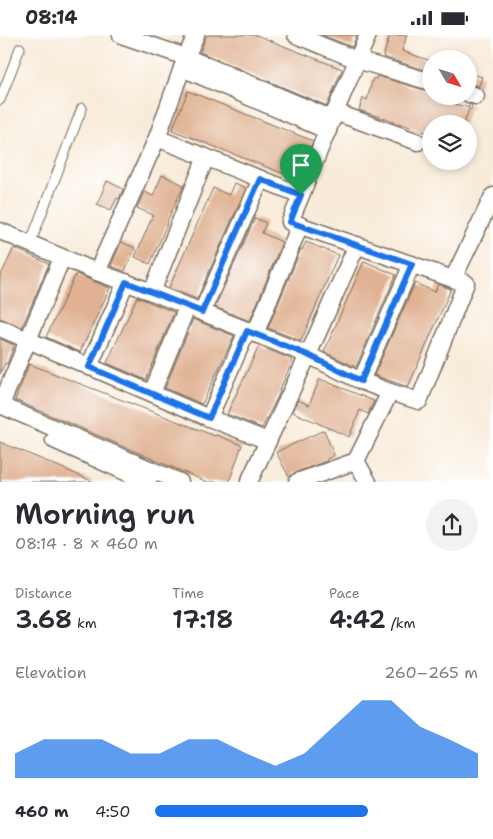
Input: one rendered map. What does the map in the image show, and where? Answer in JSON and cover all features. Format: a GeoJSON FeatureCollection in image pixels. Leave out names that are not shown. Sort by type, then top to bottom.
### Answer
{"type":"FeatureCollection","features":[{"type":"Feature","properties":{"kind":"street"},"geometry":{"type":"LineString","coordinates":[[121,35],[184,63],[332,121],[418,143]]}},
{"type":"Feature","properties":{"kind":"street"},"geometry":{"type":"LineString","coordinates":[[97,272],[157,138],[196,35]]}},
{"type":"Feature","properties":{"kind":"street"},"geometry":{"type":"LineString","coordinates":[[296,35],[357,60],[422,79]]}},
{"type":"Feature","properties":{"kind":"street"},"geometry":{"type":"LineString","coordinates":[[1,234],[308,355],[361,381],[419,401],[466,283],[290,222],[368,35]]}},
{"type":"Feature","properties":{"kind":"street"},"geometry":{"type":"LineString","coordinates":[[157,138],[301,195]]}},
{"type":"Feature","properties":{"kind":"street"},"geometry":{"type":"LineString","coordinates":[[152,292],[206,157]]}},
{"type":"Feature","properties":{"kind":"street"},"geometry":{"type":"LineString","coordinates":[[152,393],[260,179]]}},
{"type":"Feature","properties":{"kind":"street"},"geometry":{"type":"LineString","coordinates":[[453,279],[493,196]]}},
{"type":"Feature","properties":{"kind":"street"},"geometry":{"type":"LineString","coordinates":[[209,418],[300,225]]}},
{"type":"Feature","properties":{"kind":"street"},"geometry":{"type":"LineString","coordinates":[[249,481],[308,355],[356,245]]}},
{"type":"Feature","properties":{"kind":"street"},"geometry":{"type":"LineString","coordinates":[[0,409],[62,258]]}},
{"type":"Feature","properties":{"kind":"street"},"geometry":{"type":"LineString","coordinates":[[361,381],[412,264]]}},
{"type":"Feature","properties":{"kind":"street"},"geometry":{"type":"LineString","coordinates":[[89,367],[126,282]]}},
{"type":"Feature","properties":{"kind":"street"},"geometry":{"type":"LineString","coordinates":[[0,328],[209,418],[268,441]]}},
{"type":"Feature","properties":{"kind":"street"},"geometry":{"type":"LineString","coordinates":[[300,481],[356,461],[390,392]]}},
{"type":"Feature","properties":{"kind":"street"},"geometry":{"type":"LineString","coordinates":[[0,409],[148,481]]}},
{"type":"Feature","properties":{"kind":"street"},"geometry":{"type":"LineString","coordinates":[[0,409],[180,481]]}},
{"type":"Feature","properties":{"kind":"street"},"geometry":{"type":"LineString","coordinates":[[356,461],[368,481]]}},
{"type":"Feature","properties":{"kind":"lane"},"geometry":{"type":"LineString","coordinates":[[0,100],[20,49]]}},
{"type":"Feature","properties":{"kind":"lane"},"geometry":{"type":"LineString","coordinates":[[30,244],[82,108]]}},
{"type":"Feature","properties":{"kind":"building"},"geometry":{"type":"Polygon","coordinates":[[[207,35],[256,35],[342,69],[327,106],[200,52],[207,35]]]}},
{"type":"Feature","properties":{"kind":"building"},"geometry":{"type":"Polygon","coordinates":[[[322,35],[357,35],[352,47],[322,35]]]}},
{"type":"Feature","properties":{"kind":"building"},"geometry":{"type":"Polygon","coordinates":[[[390,35],[407,35],[402,51],[422,58],[422,69],[383,57],[390,35]]]}},
{"type":"Feature","properties":{"kind":"building"},"geometry":{"type":"Polygon","coordinates":[[[377,76],[422,89],[422,105],[459,105],[469,108],[469,105],[472,105],[471,110],[469,109],[467,115],[422,115],[422,131],[359,110],[363,98],[367,100],[373,78],[376,79],[377,76]]]}},
{"type":"Feature","properties":{"kind":"building"},"geometry":{"type":"Polygon","coordinates":[[[478,76],[482,77],[478,86],[478,76]]]}},
{"type":"Feature","properties":{"kind":"building"},"geometry":{"type":"Polygon","coordinates":[[[188,91],[313,141],[297,179],[172,130],[188,91]]]}},
{"type":"Feature","properties":{"kind":"building"},"geometry":{"type":"Polygon","coordinates":[[[162,175],[184,185],[150,264],[135,257],[153,215],[137,208],[144,192],[153,196],[162,175]]]}},
{"type":"Feature","properties":{"kind":"building"},"geometry":{"type":"Polygon","coordinates":[[[107,181],[123,189],[111,210],[97,204],[107,181]]]}},
{"type":"Feature","properties":{"kind":"building"},"geometry":{"type":"Polygon","coordinates":[[[234,183],[246,188],[197,299],[169,288],[213,188],[229,195],[234,183]]]}},
{"type":"Feature","properties":{"kind":"building"},"geometry":{"type":"Polygon","coordinates":[[[255,218],[266,223],[262,233],[282,242],[250,321],[215,307],[255,218]]]}},
{"type":"Feature","properties":{"kind":"building"},"geometry":{"type":"Polygon","coordinates":[[[121,242],[135,248],[125,271],[111,266],[121,242]]]}},
{"type":"Feature","properties":{"kind":"building"},"geometry":{"type":"Polygon","coordinates":[[[306,242],[338,255],[301,341],[268,328],[301,249],[306,242]]]}},
{"type":"Feature","properties":{"kind":"building"},"geometry":{"type":"Polygon","coordinates":[[[14,248],[49,264],[22,327],[0,318],[0,277],[14,248]]]}},
{"type":"Feature","properties":{"kind":"building"},"geometry":{"type":"Polygon","coordinates":[[[364,261],[396,275],[356,367],[324,352],[364,261]]]}},
{"type":"Feature","properties":{"kind":"building"},"geometry":{"type":"Polygon","coordinates":[[[76,274],[110,288],[80,352],[46,337],[76,274]]]}},
{"type":"Feature","properties":{"kind":"building"},"geometry":{"type":"Polygon","coordinates":[[[415,283],[435,292],[438,284],[451,289],[408,387],[374,375],[415,283]]]}},
{"type":"Feature","properties":{"kind":"building"},"geometry":{"type":"Polygon","coordinates":[[[137,297],[174,312],[146,380],[107,363],[137,297]]]}},
{"type":"Feature","properties":{"kind":"building"},"geometry":{"type":"Polygon","coordinates":[[[193,319],[234,336],[202,404],[165,388],[193,319]]]}},
{"type":"Feature","properties":{"kind":"building"},"geometry":{"type":"Polygon","coordinates":[[[0,339],[14,345],[7,364],[5,363],[0,374],[0,339]]]}},
{"type":"Feature","properties":{"kind":"building"},"geometry":{"type":"Polygon","coordinates":[[[259,346],[293,360],[262,428],[227,414],[259,346]]]}},
{"type":"Feature","properties":{"kind":"building"},"geometry":{"type":"Polygon","coordinates":[[[29,364],[242,445],[229,482],[207,482],[15,400],[29,364]]]}},
{"type":"Feature","properties":{"kind":"building"},"geometry":{"type":"Polygon","coordinates":[[[320,379],[374,401],[368,414],[360,410],[349,437],[293,412],[298,400],[309,405],[320,379]]]}},
{"type":"Feature","properties":{"kind":"building"},"geometry":{"type":"Polygon","coordinates":[[[324,430],[334,455],[327,459],[327,461],[294,473],[289,477],[276,452],[324,430]]]}},
{"type":"Feature","properties":{"kind":"building"},"geometry":{"type":"Polygon","coordinates":[[[0,442],[55,465],[94,482],[0,482],[0,442]]]}},
{"type":"Feature","properties":{"kind":"route"},"geometry":{"type":"LineString","coordinates":[[260,179],[301,195],[290,222],[412,264],[361,381],[308,355],[247,331],[209,418],[89,367],[126,282],[202,312],[260,179]]}}]}
